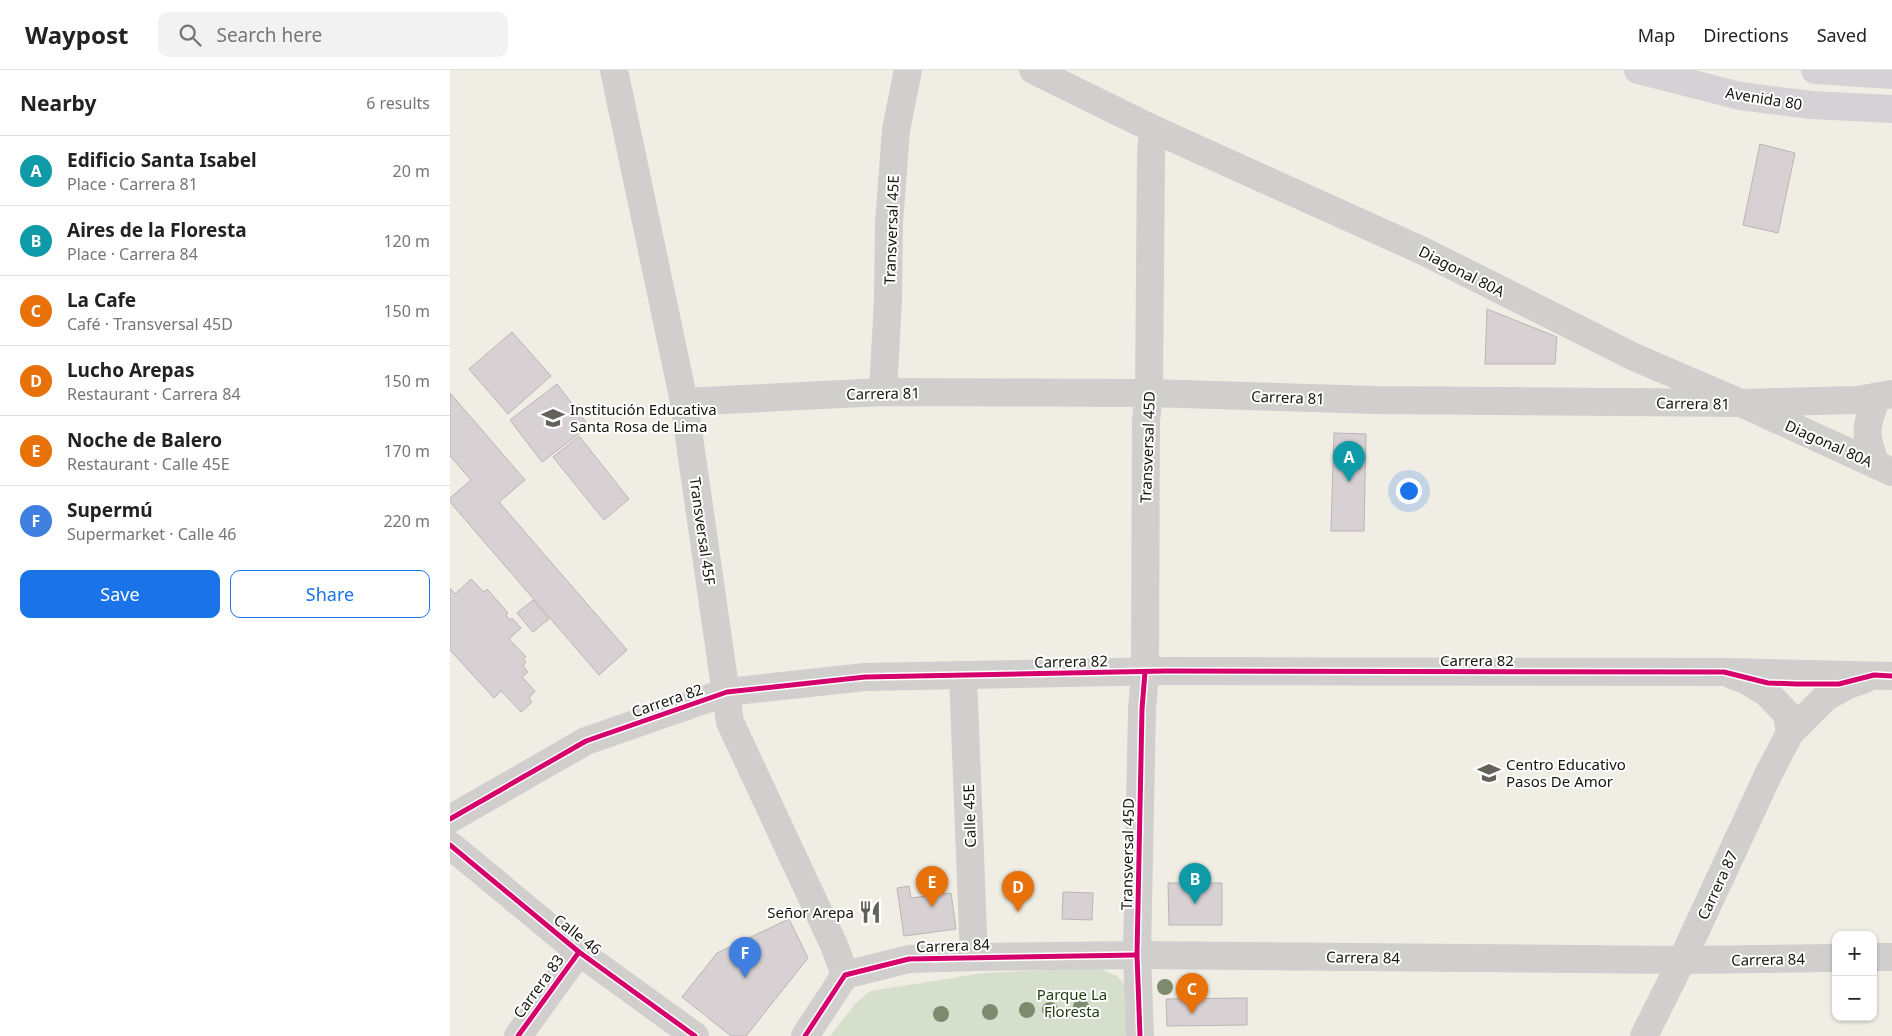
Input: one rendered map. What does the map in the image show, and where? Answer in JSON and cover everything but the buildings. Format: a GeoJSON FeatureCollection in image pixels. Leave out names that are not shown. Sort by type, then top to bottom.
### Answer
{"type":"FeatureCollection","features":[{"type":"Feature","properties":{"kind":"main road","name":"Avenida 80"},"geometry":{"type":"LineString","coordinates":[[1638,70],[1705,88],[1771,100],[1810,105],[1892,109]]}},
{"type":"Feature","properties":{"kind":"main road"},"geometry":{"type":"LineString","coordinates":[[1815,70],[1892,75]]}},
{"type":"Feature","properties":{"kind":"street","name":"Transversal 45F"},"geometry":{"type":"LineString","coordinates":[[614,70],[684,402],[730,722],[834,945],[845,975]]}},
{"type":"Feature","properties":{"kind":"street","name":"Transversal 45E"},"geometry":{"type":"LineString","coordinates":[[883,392],[888,299],[889,223],[896,130],[908,70]]}},
{"type":"Feature","properties":{"kind":"street","name":"Diagonal 80A"},"geometry":{"type":"LineString","coordinates":[[1032,70],[1153,129],[1423,250],[1634,357],[1884,468]]}},
{"type":"Feature","properties":{"kind":"street","name":"Transversal 45D"},"geometry":{"type":"LineString","coordinates":[[1140,1036],[1137,955],[1142,709],[1145,672],[1146,421],[1149,392],[1151,154],[1153,129]]}},
{"type":"Feature","properties":{"kind":"street","name":"Carrera 81"},"geometry":{"type":"LineString","coordinates":[[684,402],[883,392],[1149,392],[1375,400],[1741,403],[1857,400],[1884,395]]}},
{"type":"Feature","properties":{"kind":"street"},"geometry":{"type":"LineString","coordinates":[[1884,395],[1868,419],[1868,443],[1884,468]]}},
{"type":"Feature","properties":{"kind":"street","name":"Carrera 82"},"geometry":{"type":"LineString","coordinates":[[450,819],[586,741],[727,692],[865,677],[1145,672],[1724,672],[1883,676]]}},
{"type":"Feature","properties":{"kind":"street"},"geometry":{"type":"LineString","coordinates":[[1724,672],[1746,680],[1767,693],[1786,714],[1790,733]]}},
{"type":"Feature","properties":{"kind":"street","name":"Calle 45E"},"geometry":{"type":"LineString","coordinates":[[963,676],[974,957]]}},
{"type":"Feature","properties":{"kind":"street","name":"Carrera 87"},"geometry":{"type":"LineString","coordinates":[[1644,1036],[1682,960],[1769,772],[1790,733],[1826,697],[1848,685],[1883,676]]}},
{"type":"Feature","properties":{"kind":"street"},"geometry":{"type":"LineString","coordinates":[[450,826],[452,835],[450,837]]}},
{"type":"Feature","properties":{"kind":"street","name":"Calle 46"},"geometry":{"type":"LineString","coordinates":[[450,845],[579,952],[696,1036]]}},
{"type":"Feature","properties":{"kind":"street","name":"Carrera 83"},"geometry":{"type":"LineString","coordinates":[[518,1036],[579,952]]}},
{"type":"Feature","properties":{"kind":"street","name":"Carrera 84"},"geometry":{"type":"LineString","coordinates":[[845,975],[910,959],[974,957],[1137,955],[1682,960],[1832,958]]}},
{"type":"Feature","properties":{"kind":"street"},"geometry":{"type":"LineString","coordinates":[[1877,957],[1892,956]]}},
{"type":"Feature","properties":{"kind":"street"},"geometry":{"type":"LineString","coordinates":[[805,1036],[845,975]]}},
{"type":"Feature","properties":{"kind":"green space","name":"Parque La Floresta"},"geometry":{"type":"Polygon","coordinates":[[[1098,968],[1117,976],[1132,993],[1133,1036],[830,1036],[856,1003],[870,991],[984,973],[1098,968]]]}},
{"type":"Feature","properties":{"kind":"cycle path"},"geometry":{"type":"LineString","coordinates":[[450,819],[586,741],[727,692],[865,677],[1166,671],[1724,672],[1768,683],[1839,684],[1874,675],[1892,676]]}},
{"type":"Feature","properties":{"kind":"cycle path"},"geometry":{"type":"LineString","coordinates":[[1140,1036],[1137,955],[1142,709],[1145,672]]}},
{"type":"Feature","properties":{"kind":"cycle path"},"geometry":{"type":"LineString","coordinates":[[450,845],[579,952],[695,1036]]}},
{"type":"Feature","properties":{"kind":"cycle path"},"geometry":{"type":"LineString","coordinates":[[518,1036],[579,952]]}},
{"type":"Feature","properties":{"kind":"cycle path"},"geometry":{"type":"LineString","coordinates":[[805,1036],[845,975],[909,959],[1137,955]]}},
{"type":"Feature","properties":{"kind":"place","name":"Institución Educativa Santa Rosa de Lima"},"geometry":{"type":"Point","coordinates":[553,418]}},
{"type":"Feature","properties":{"kind":"place","name":"Edificio Santa Isabel"},"geometry":{"type":"Point","coordinates":[1349,482]}},
{"type":"Feature","properties":{"kind":"place","name":"Centro Educativo Pasos De Amor"},"geometry":{"type":"Point","coordinates":[1489,773]}},
{"type":"Feature","properties":{"kind":"place","name":"Aires de la Floresta"},"geometry":{"type":"Point","coordinates":[1195,904]}},
{"type":"Feature","properties":{"kind":"place","name":"Noche de Balero"},"geometry":{"type":"Point","coordinates":[932,907]}},
{"type":"Feature","properties":{"kind":"place","name":"Señor Arepa"},"geometry":{"type":"Point","coordinates":[870,912]}},
{"type":"Feature","properties":{"kind":"place","name":"Lucho Arepas"},"geometry":{"type":"Point","coordinates":[1018,912]}},
{"type":"Feature","properties":{"kind":"place","name":"Supermú"},"geometry":{"type":"Point","coordinates":[745,978]}},
{"type":"Feature","properties":{"kind":"place","name":"La Cafe"},"geometry":{"type":"Point","coordinates":[1192,1014]}}]}
